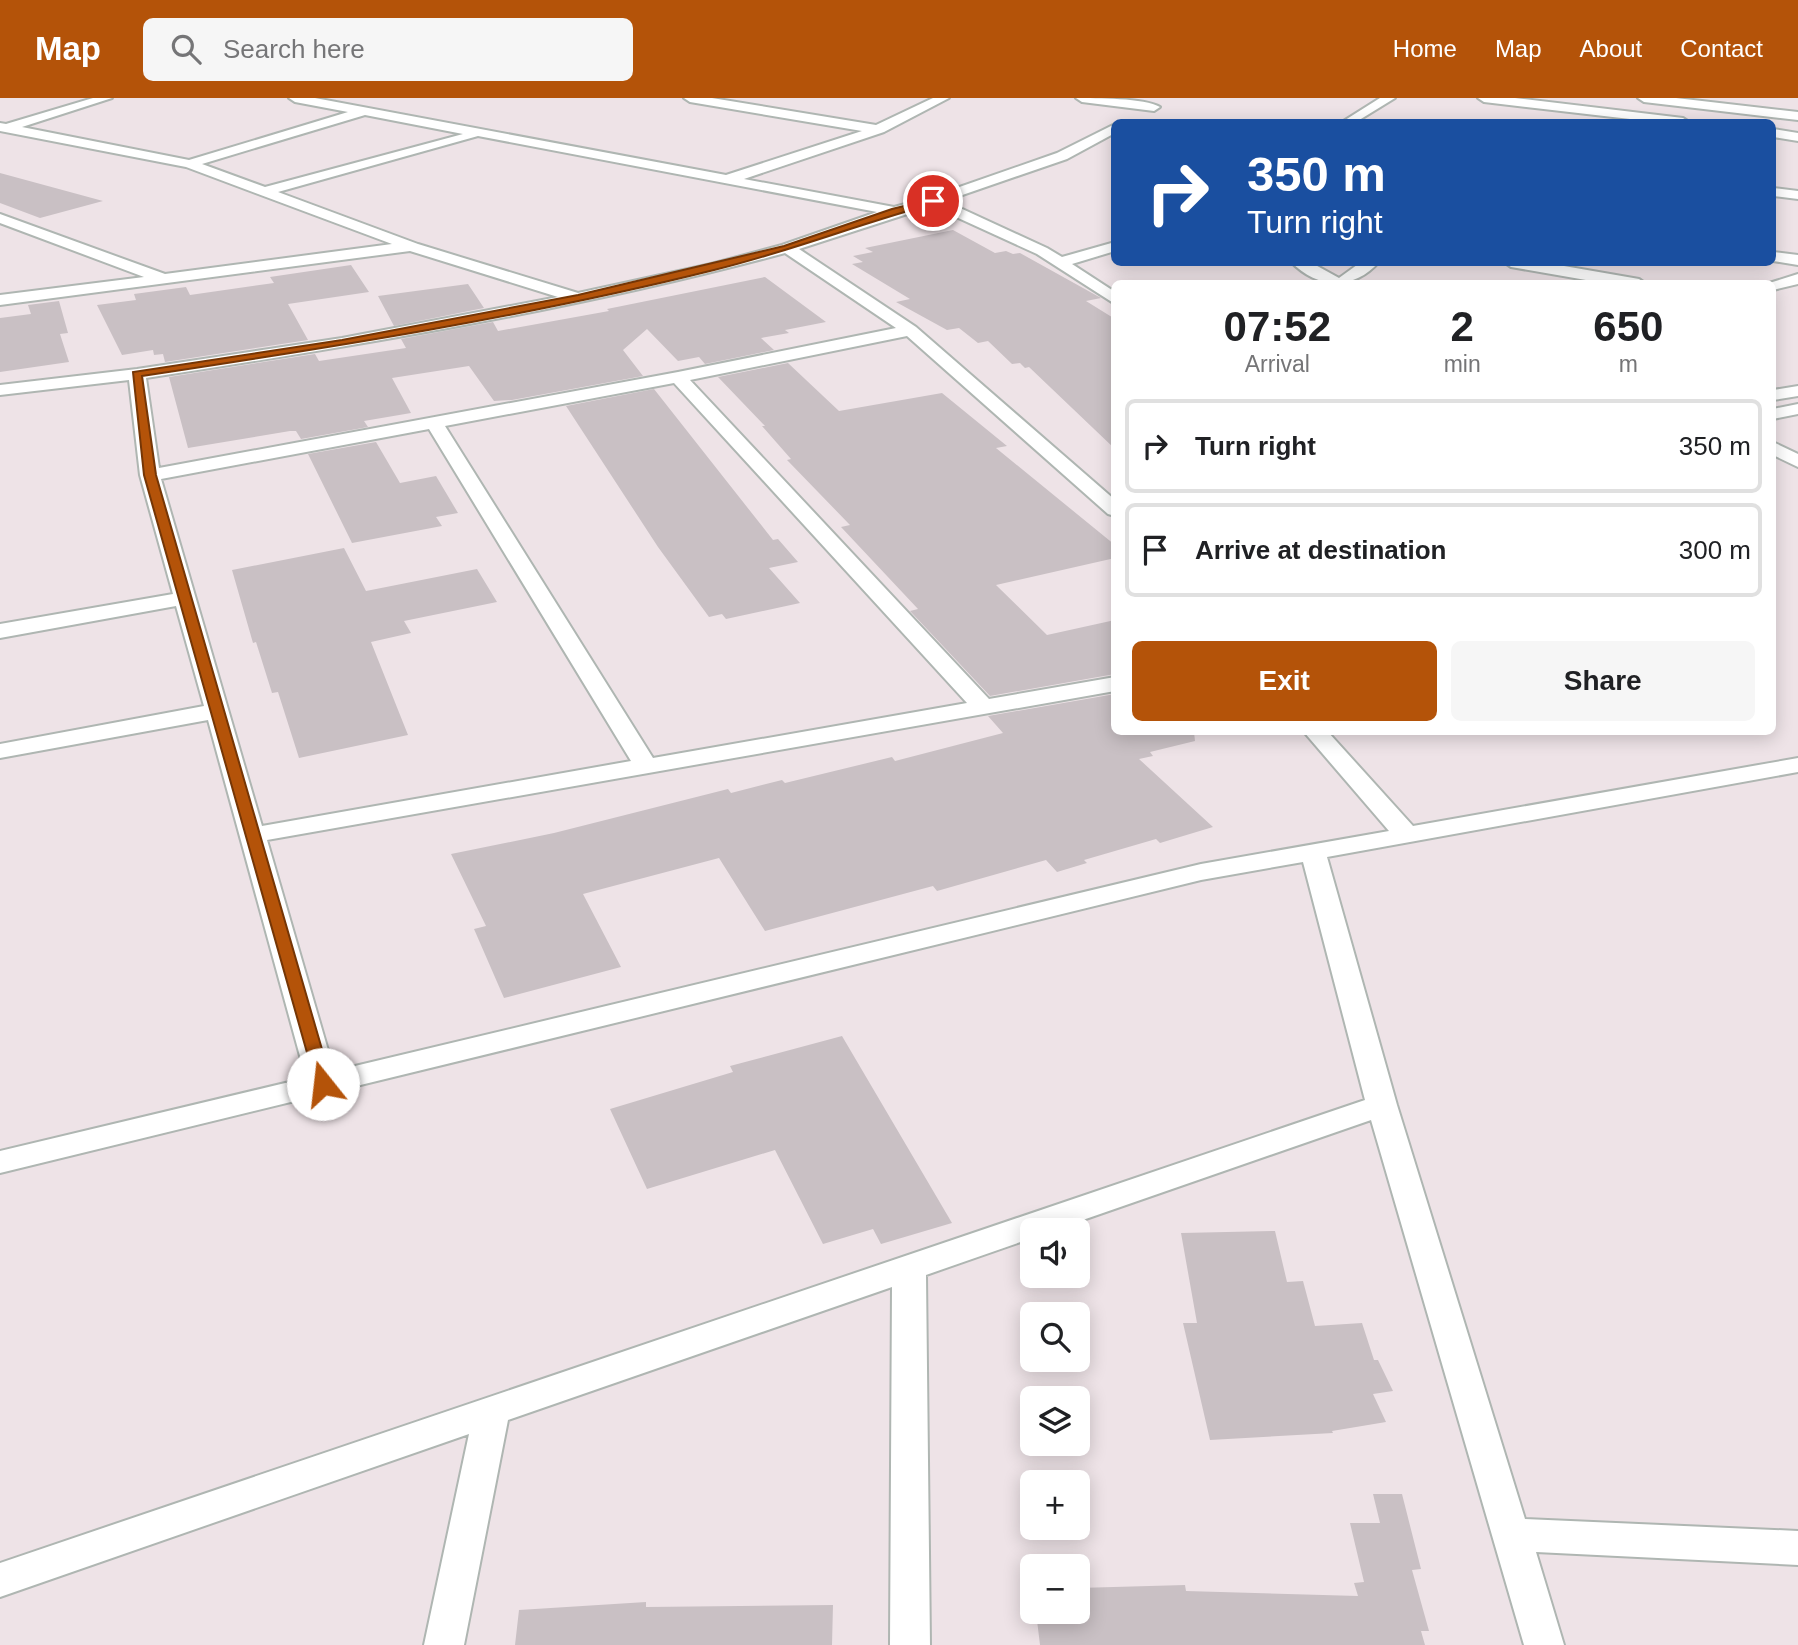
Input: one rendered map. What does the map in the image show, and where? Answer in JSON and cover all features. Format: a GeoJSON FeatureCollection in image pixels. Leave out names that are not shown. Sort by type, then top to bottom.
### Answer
{"type":"FeatureCollection","features":[{"type":"Feature","properties":{"kind":"street"},"geometry":{"type":"LineString","coordinates":[[2,128],[106,98]]}},
{"type":"Feature","properties":{"kind":"street"},"geometry":{"type":"LineString","coordinates":[[295,98],[895,211]]}},
{"type":"Feature","properties":{"kind":"street"},"geometry":{"type":"LineString","coordinates":[[690,98],[879,129]]}},
{"type":"Feature","properties":{"kind":"street"},"geometry":{"type":"LineString","coordinates":[[729,180],[879,129],[943,98]]}},
{"type":"Feature","properties":{"kind":"street"},"geometry":{"type":"LineString","coordinates":[[1082,98],[1154,107]]}},
{"type":"Feature","properties":{"kind":"street"},"geometry":{"type":"LineString","coordinates":[[1135,117],[1169,98]]}},
{"type":"Feature","properties":{"kind":"street"},"geometry":{"type":"LineString","coordinates":[[1353,119],[1389,98]]}},
{"type":"Feature","properties":{"kind":"street"},"geometry":{"type":"LineString","coordinates":[[1484,98],[1659,119]]}},
{"type":"Feature","properties":{"kind":"street"},"geometry":{"type":"LineString","coordinates":[[1644,98],[1798,116]]}},
{"type":"Feature","properties":{"kind":"street"},"geometry":{"type":"LineString","coordinates":[[189,164],[365,111]]}},
{"type":"Feature","properties":{"kind":"street"},"geometry":{"type":"LineString","coordinates":[[2,128],[189,164],[413,247],[578,298]]}},
{"type":"Feature","properties":{"kind":"street"},"geometry":{"type":"LineString","coordinates":[[0,390],[137,374],[342,343],[578,298],[713,268],[787,248],[895,211],[933,201],[1062,156],[1111,130]]}},
{"type":"Feature","properties":{"kind":"street"},"geometry":{"type":"LineString","coordinates":[[264,192],[478,133]]}},
{"type":"Feature","properties":{"kind":"street"},"geometry":{"type":"LineString","coordinates":[[1776,134],[1798,136]]}},
{"type":"Feature","properties":{"kind":"street"},"geometry":{"type":"LineString","coordinates":[[12,142],[37,135]]}},
{"type":"Feature","properties":{"kind":"street"},"geometry":{"type":"LineString","coordinates":[[1776,192],[1798,195]]}},
{"type":"Feature","properties":{"kind":"street"},"geometry":{"type":"LineString","coordinates":[[933,201],[1042,251],[1111,296]]}},
{"type":"Feature","properties":{"kind":"street"},"geometry":{"type":"LineString","coordinates":[[0,218],[163,278]]}},
{"type":"Feature","properties":{"kind":"street"},"geometry":{"type":"LineString","coordinates":[[0,230],[23,227]]}},
{"type":"Feature","properties":{"kind":"street"},"geometry":{"type":"LineString","coordinates":[[0,300],[413,247]]}},
{"type":"Feature","properties":{"kind":"street"},"geometry":{"type":"LineString","coordinates":[[1060,262],[1111,247]]}},
{"type":"Feature","properties":{"kind":"street"},"geometry":{"type":"LineString","coordinates":[[787,248],[910,330],[1111,506]]}},
{"type":"Feature","properties":{"kind":"street"},"geometry":{"type":"LineString","coordinates":[[1776,257],[1798,260]]}},
{"type":"Feature","properties":{"kind":"street"},"geometry":{"type":"LineString","coordinates":[[1305,266],[1332,280]]}},
{"type":"Feature","properties":{"kind":"street"},"geometry":{"type":"LineString","coordinates":[[1345,280],[1365,266]]}},
{"type":"Feature","properties":{"kind":"street"},"geometry":{"type":"LineString","coordinates":[[1534,266],[1616,280]]}},
{"type":"Feature","properties":{"kind":"street"},"geometry":{"type":"LineString","coordinates":[[1776,284],[1798,279]]}},
{"type":"Feature","properties":{"kind":"street"},"geometry":{"type":"LineString","coordinates":[[150,475],[678,377],[910,330]]}},
{"type":"Feature","properties":{"kind":"street"},"geometry":{"type":"LineString","coordinates":[[137,374],[150,475],[323,1084]]}},
{"type":"Feature","properties":{"kind":"street"},"geometry":{"type":"LineString","coordinates":[[678,377],[983,707]]}},
{"type":"Feature","properties":{"kind":"street"},"geometry":{"type":"LineString","coordinates":[[1776,395],[1798,391]]}},
{"type":"Feature","properties":{"kind":"street"},"geometry":{"type":"LineString","coordinates":[[1776,414],[1798,410]]}},
{"type":"Feature","properties":{"kind":"street"},"geometry":{"type":"LineString","coordinates":[[434,422],[646,766]]}},
{"type":"Feature","properties":{"kind":"street"},"geometry":{"type":"LineString","coordinates":[[1776,450],[1798,461]]}},
{"type":"Feature","properties":{"kind":"street"},"geometry":{"type":"LineString","coordinates":[[0,631],[185,598]]}},
{"type":"Feature","properties":{"kind":"street"},"geometry":{"type":"LineString","coordinates":[[252,835],[1111,685]]}},
{"type":"Feature","properties":{"kind":"street"},"geometry":{"type":"LineString","coordinates":[[0,751],[217,711]]}},
{"type":"Feature","properties":{"kind":"street"},"geometry":{"type":"LineString","coordinates":[[1319,735],[1407,835]]}},
{"type":"Feature","properties":{"kind":"street"},"geometry":{"type":"LineString","coordinates":[[0,1162],[1188,875],[1798,765]]}},
{"type":"Feature","properties":{"kind":"street"},"geometry":{"type":"LineString","coordinates":[[1313,852],[1382,1105],[1544,1645]]}},
{"type":"Feature","properties":{"kind":"street"},"geometry":{"type":"LineString","coordinates":[[0,1580],[1382,1105]]}},
{"type":"Feature","properties":{"kind":"street"},"geometry":{"type":"LineString","coordinates":[[909,1268],[910,1645]]}},
{"type":"Feature","properties":{"kind":"street"},"geometry":{"type":"LineString","coordinates":[[444,1645],[492,1411]]}},
{"type":"Feature","properties":{"kind":"street"},"geometry":{"type":"LineString","coordinates":[[1512,1535],[1798,1548]]}},
{"type":"Feature","properties":{"kind":"building"},"geometry":{"type":"Polygon","coordinates":[[[0,173],[103,201],[40,218],[0,203],[0,173]]]}},
{"type":"Feature","properties":{"kind":"building"},"geometry":{"type":"Polygon","coordinates":[[[953,230],[995,253],[1020,253],[1101,298],[1086,301],[1111,317],[1111,445],[1029,367],[1025,368],[1020,363],[1012,364],[988,341],[978,343],[959,328],[947,330],[896,302],[910,299],[852,264],[863,262],[853,256],[873,252],[865,248],[953,230]]]}},
{"type":"Feature","properties":{"kind":"building"},"geometry":{"type":"Polygon","coordinates":[[[351,265],[369,292],[288,304],[308,340],[165,362],[163,354],[154,355],[153,350],[122,355],[97,305],[136,300],[134,294],[186,287],[190,295],[274,283],[270,277],[351,265]]]}},
{"type":"Feature","properties":{"kind":"building"},"geometry":{"type":"Polygon","coordinates":[[[765,277],[826,322],[761,338],[774,350],[705,364],[699,357],[678,361],[647,329],[623,350],[643,376],[512,400],[494,401],[469,366],[392,378],[411,413],[364,421],[368,427],[301,439],[296,431],[290,431],[188,448],[169,377],[315,354],[319,361],[406,348],[401,339],[493,322],[498,331],[609,311],[607,309],[765,277]]]}},
{"type":"Feature","properties":{"kind":"building"},"geometry":{"type":"Polygon","coordinates":[[[468,284],[484,308],[394,326],[378,296],[468,284]]]}},
{"type":"Feature","properties":{"kind":"building"},"geometry":{"type":"Polygon","coordinates":[[[59,301],[68,333],[60,334],[69,362],[0,372],[0,318],[31,314],[28,305],[59,301]]]}},
{"type":"Feature","properties":{"kind":"building"},"geometry":{"type":"Polygon","coordinates":[[[788,363],[839,411],[942,393],[1007,446],[996,448],[1111,542],[1111,559],[996,585],[1047,635],[1111,621],[1111,675],[990,696],[910,611],[918,609],[841,527],[850,525],[787,460],[791,459],[762,426],[765,426],[718,377],[788,363]]]}},
{"type":"Feature","properties":{"kind":"building"},"geometry":{"type":"Polygon","coordinates":[[[654,389],[773,540],[778,539],[798,562],[769,568],[800,603],[726,619],[722,614],[709,617],[658,547],[566,406],[654,389]]]}},
{"type":"Feature","properties":{"kind":"building"},"geometry":{"type":"Polygon","coordinates":[[[376,442],[400,483],[436,476],[458,513],[436,517],[442,526],[352,543],[308,454],[376,442]]]}},
{"type":"Feature","properties":{"kind":"building"},"geometry":{"type":"Polygon","coordinates":[[[344,548],[366,591],[477,569],[497,602],[404,621],[411,633],[371,642],[408,735],[299,758],[278,692],[272,693],[256,642],[253,643],[232,570],[344,548]]]}},
{"type":"Feature","properties":{"kind":"building"},"geometry":{"type":"Polygon","coordinates":[[[1111,695],[1111,735],[1194,735],[1195,741],[1150,752],[1153,756],[1139,759],[1213,827],[1160,843],[1156,839],[1084,860],[1087,863],[1057,872],[1046,860],[937,891],[933,886],[765,931],[719,858],[583,894],[621,967],[504,998],[474,929],[486,926],[451,854],[554,833],[728,789],[731,793],[782,780],[785,783],[892,757],[895,761],[1003,733],[988,716],[1111,695]]]}},
{"type":"Feature","properties":{"kind":"building"},"geometry":{"type":"Polygon","coordinates":[[[842,1036],[952,1223],[881,1244],[873,1229],[823,1244],[775,1150],[647,1189],[610,1109],[733,1072],[730,1066],[842,1036]]]}},
{"type":"Feature","properties":{"kind":"building"},"geometry":{"type":"Polygon","coordinates":[[[1275,1231],[1287,1282],[1303,1281],[1315,1326],[1362,1323],[1374,1360],[1378,1360],[1393,1391],[1373,1394],[1386,1422],[1332,1431],[1333,1433],[1210,1440],[1183,1323],[1197,1323],[1181,1233],[1275,1231]]]}},
{"type":"Feature","properties":{"kind":"building"},"geometry":{"type":"Polygon","coordinates":[[[1373,1494],[1402,1494],[1421,1569],[1412,1570],[1429,1631],[1421,1631],[1425,1645],[1040,1645],[1037,1624],[1090,1624],[1090,1588],[1185,1585],[1186,1591],[1358,1596],[1354,1583],[1364,1582],[1350,1523],[1380,1523],[1373,1494]]]}},
{"type":"Feature","properties":{"kind":"building"},"geometry":{"type":"Polygon","coordinates":[[[646,1602],[646,1607],[833,1605],[832,1645],[515,1645],[519,1610],[646,1602]]]}},
{"type":"Feature","properties":{"kind":"route"},"geometry":{"type":"LineString","coordinates":[[323,1084],[150,475],[137,374],[342,343],[578,298],[713,268],[787,248],[895,211],[933,201]]}}]}
